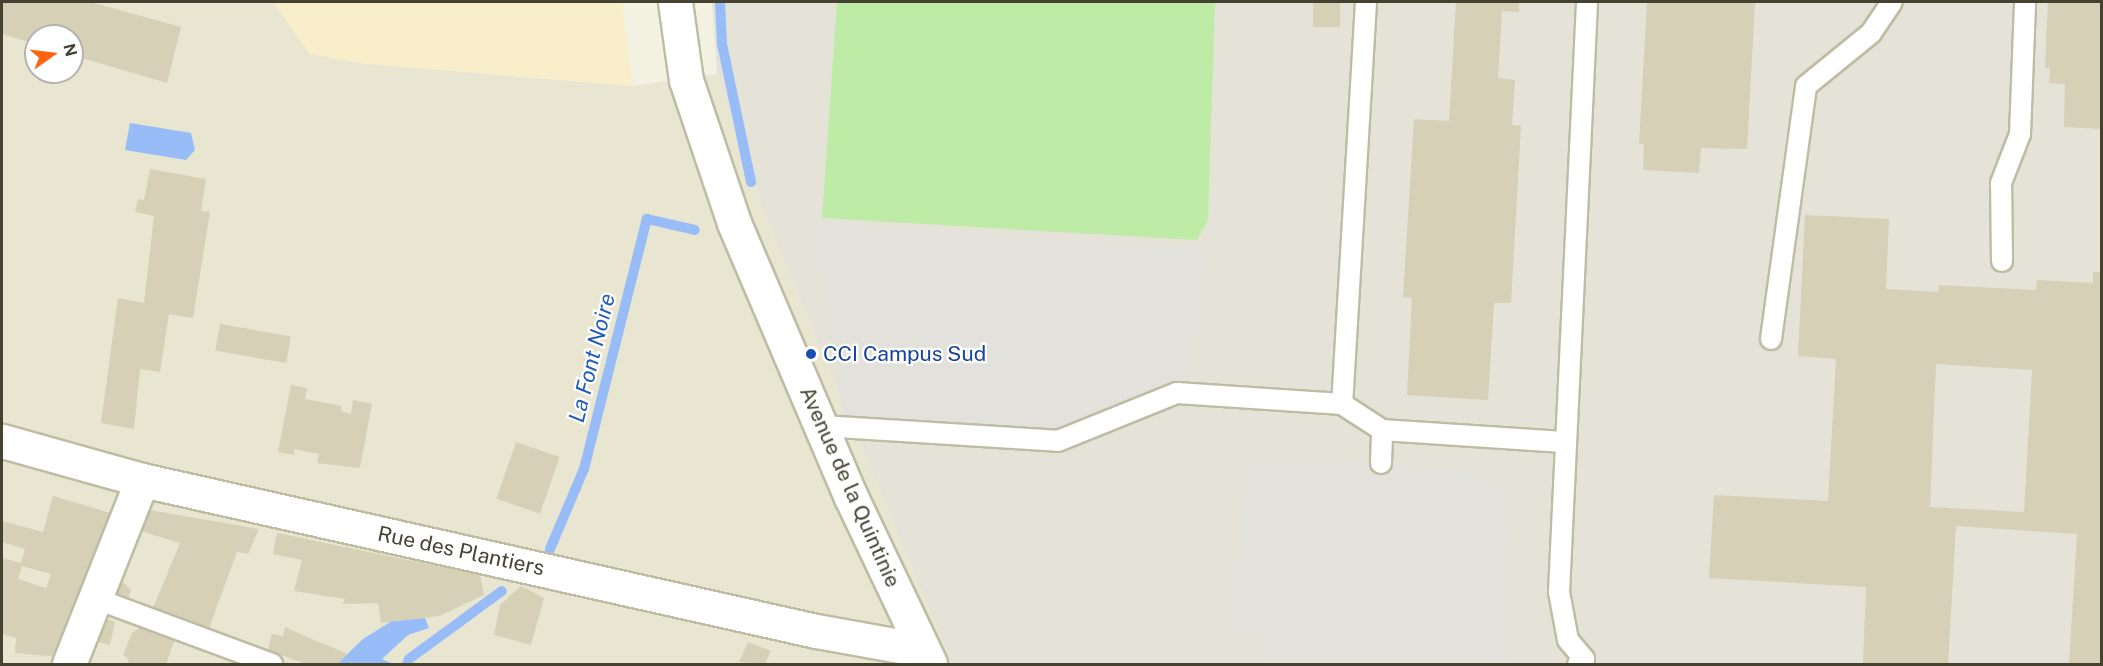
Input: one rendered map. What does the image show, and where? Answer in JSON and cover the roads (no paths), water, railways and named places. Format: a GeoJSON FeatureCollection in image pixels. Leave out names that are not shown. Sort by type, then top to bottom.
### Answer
{"type":"FeatureCollection","features":[{"type":"Feature","properties":{"kind":"street","name":"Avenue de la Quintinie"},"geometry":{"type":"LineString","coordinates":[[675,2],[686,80],[734,223],[926,657]]}},
{"type":"Feature","properties":{"kind":"street","name":"Rue des Plantiers"},"geometry":{"type":"LineString","coordinates":[[2,441],[142,480],[926,657]]}},
{"type":"Feature","properties":{"kind":"street"},"geometry":{"type":"LineString","coordinates":[[69,664],[97,599],[142,480]]}},
{"type":"Feature","properties":{"kind":"lane"},"geometry":{"type":"LineString","coordinates":[[1342,404],[1366,2]]}},
{"type":"Feature","properties":{"kind":"lane"},"geometry":{"type":"LineString","coordinates":[[1586,663],[1568,640],[1559,592],[1564,442],[1587,2]]}},
{"type":"Feature","properties":{"kind":"lane"},"geometry":{"type":"LineString","coordinates":[[1771,339],[1806,86],[1871,33],[1892,2]]}},
{"type":"Feature","properties":{"kind":"lane"},"geometry":{"type":"LineString","coordinates":[[2002,261],[2001,183],[2020,135],[2025,2]]}},
{"type":"Feature","properties":{"kind":"lane"},"geometry":{"type":"LineString","coordinates":[[822,426],[1058,441],[1176,393],[1342,404],[1382,430],[1564,442]]}},
{"type":"Feature","properties":{"kind":"lane"},"geometry":{"type":"LineString","coordinates":[[1381,463],[1382,430]]}},
{"type":"Feature","properties":{"kind":"lane"},"geometry":{"type":"LineString","coordinates":[[97,599],[272,664]]}},
{"type":"Feature","properties":{"kind":"water"},"geometry":{"type":"Polygon","coordinates":[[[130,123],[191,133],[195,150],[186,160],[125,150],[130,123]]]}},
{"type":"Feature","properties":{"kind":"water"},"geometry":{"type":"Polygon","coordinates":[[[425,618],[429,628],[408,635],[382,659],[393,664],[337,664],[363,639],[392,621],[425,618]]]}},
{"type":"Feature","properties":{"kind":"waterway","name":"La Font Noire"},"geometry":{"type":"LineString","coordinates":[[720,2],[722,44],[751,182]]}},
{"type":"Feature","properties":{"kind":"waterway","name":"La Font Noire"},"geometry":{"type":"LineString","coordinates":[[550,549],[584,469],[647,219],[695,230]]}},
{"type":"Feature","properties":{"kind":"waterway","name":"La Font Noire"},"geometry":{"type":"LineString","coordinates":[[407,664],[409,659],[502,591]]}},
{"type":"Feature","properties":{"kind":"place","name":"CCI Campus Sud"},"geometry":{"type":"Point","coordinates":[811,354]}}]}
